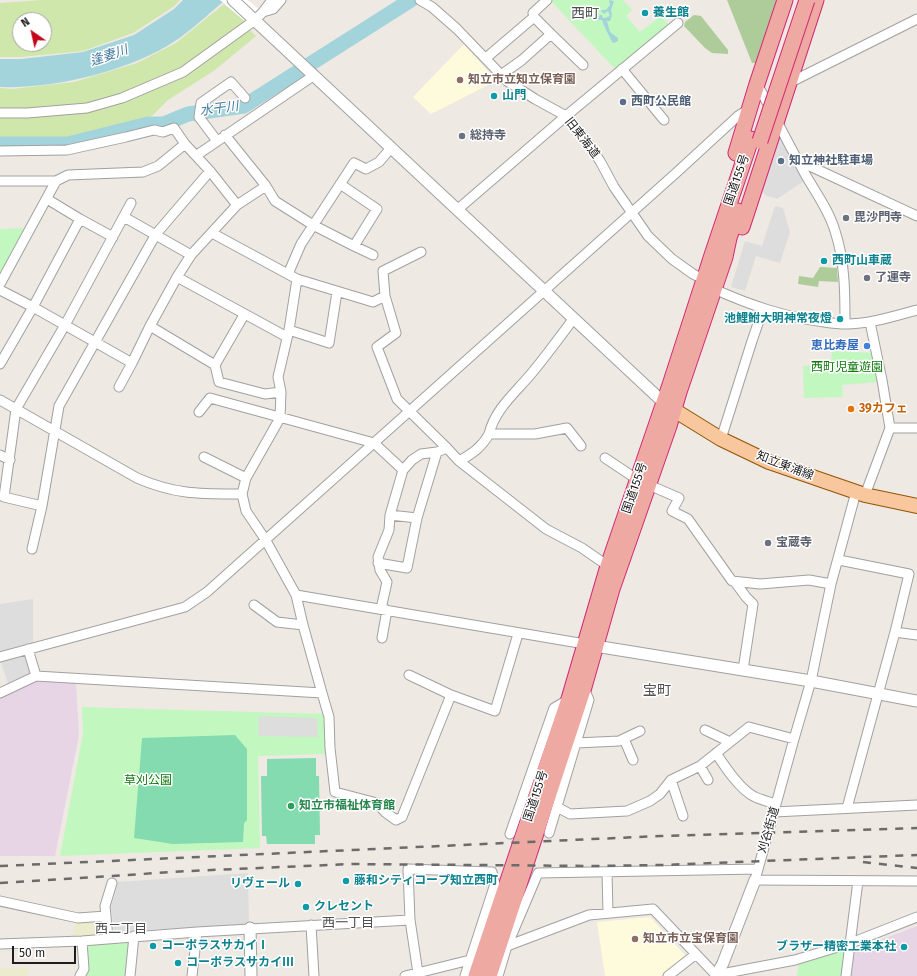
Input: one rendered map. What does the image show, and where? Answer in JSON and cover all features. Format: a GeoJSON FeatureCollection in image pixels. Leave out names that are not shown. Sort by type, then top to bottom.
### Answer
{"type":"FeatureCollection","features":[{"type":"Feature","properties":{"kind":"highway"},"geometry":{"type":"LineString","coordinates":[[718,256],[712,237],[715,222],[757,84],[785,0]]}},
{"type":"Feature","properties":{"kind":"highway","name":"国道155号"},"geometry":{"type":"LineString","coordinates":[[476,976],[569,699],[612,590],[643,482],[718,256],[729,238],[796,0]]}},
{"type":"Feature","properties":{"kind":"highway","name":"国道155号"},"geometry":{"type":"LineString","coordinates":[[756,140],[807,0]]}},
{"type":"Feature","properties":{"kind":"highway"},"geometry":{"type":"LineString","coordinates":[[718,256],[742,228],[816,0]]}},
{"type":"Feature","properties":{"kind":"highway","name":"国道155号"},"geometry":{"type":"LineString","coordinates":[[489,976],[584,686],[590,645],[608,566],[643,482]]}},
{"type":"Feature","properties":{"kind":"main road","name":"知立東浦線"},"geometry":{"type":"LineString","coordinates":[[669,406],[721,439],[769,462],[860,494],[917,506]]}},
{"type":"Feature","properties":{"kind":"street"},"geometry":{"type":"LineString","coordinates":[[233,0],[257,16],[313,76],[669,406]]}},
{"type":"Feature","properties":{"kind":"street"},"geometry":{"type":"LineString","coordinates":[[0,113],[27,113],[87,108],[122,98],[183,72],[257,16],[272,0]]}},
{"type":"Feature","properties":{"kind":"street"},"geometry":{"type":"LineString","coordinates":[[257,16],[273,9],[281,0]]}},
{"type":"Feature","properties":{"kind":"street","name":"旧東海道"},"geometry":{"type":"LineString","coordinates":[[420,0],[432,6],[457,29],[507,81],[566,116],[585,139],[600,161],[614,187],[648,236],[681,266],[709,284],[743,302],[763,309],[812,320],[845,324],[870,322],[917,310]]}},
{"type":"Feature","properties":{"kind":"street"},"geometry":{"type":"LineString","coordinates":[[486,58],[534,17],[533,13],[547,0]]}},
{"type":"Feature","properties":{"kind":"street"},"geometry":{"type":"LineString","coordinates":[[534,17],[583,65]]}},
{"type":"Feature","properties":{"kind":"street"},"geometry":{"type":"LineString","coordinates":[[788,83],[917,19]]}},
{"type":"Feature","properties":{"kind":"street"},"geometry":{"type":"LineString","coordinates":[[457,210],[566,116],[678,23]]}},
{"type":"Feature","properties":{"kind":"street"},"geometry":{"type":"LineString","coordinates":[[501,75],[522,60],[551,34]]}},
{"type":"Feature","properties":{"kind":"street"},"geometry":{"type":"LineString","coordinates":[[622,69],[664,120]]}},
{"type":"Feature","properties":{"kind":"street"},"geometry":{"type":"LineString","coordinates":[[197,155],[313,76]]}},
{"type":"Feature","properties":{"kind":"street"},"geometry":{"type":"LineString","coordinates":[[217,141],[199,118],[201,103],[231,82],[245,98]]}},
{"type":"Feature","properties":{"kind":"street"},"geometry":{"type":"LineString","coordinates":[[757,84],[830,218],[835,230],[840,248],[845,290],[845,324]]}},
{"type":"Feature","properties":{"kind":"street"},"geometry":{"type":"LineString","coordinates":[[0,657],[185,606],[207,592],[738,116],[750,109]]}},
{"type":"Feature","properties":{"kind":"street"},"geometry":{"type":"LineString","coordinates":[[0,151],[67,150],[154,130],[163,132],[174,128],[185,144],[197,155],[237,205]]}},
{"type":"Feature","properties":{"kind":"street"},"geometry":{"type":"LineString","coordinates":[[225,135],[266,186],[275,201],[313,225],[373,255]]}},
{"type":"Feature","properties":{"kind":"street"},"geometry":{"type":"LineString","coordinates":[[0,181],[56,181],[68,175],[143,172],[158,166],[185,144]]}},
{"type":"Feature","properties":{"kind":"street"},"geometry":{"type":"LineString","coordinates":[[288,274],[301,244],[354,163],[366,169],[379,162],[391,148]]}},
{"type":"Feature","properties":{"kind":"street"},"geometry":{"type":"LineString","coordinates":[[798,161],[917,216]]}},
{"type":"Feature","properties":{"kind":"street"},"geometry":{"type":"LineString","coordinates":[[32,549],[42,506],[60,406],[156,234],[210,171]]}},
{"type":"Feature","properties":{"kind":"street"},"geometry":{"type":"LineString","coordinates":[[0,284],[56,181]]}},
{"type":"Feature","properties":{"kind":"street"},"geometry":{"type":"LineString","coordinates":[[340,184],[377,209],[354,246]]}},
{"type":"Feature","properties":{"kind":"street"},"geometry":{"type":"LineString","coordinates":[[118,387],[177,277],[191,255],[237,205],[266,186]]}},
{"type":"Feature","properties":{"kind":"street"},"geometry":{"type":"LineString","coordinates":[[47,200],[80,220],[113,236]]}},
{"type":"Feature","properties":{"kind":"street"},"geometry":{"type":"LineString","coordinates":[[42,506],[4,497],[16,409],[65,325],[131,203]]}},
{"type":"Feature","properties":{"kind":"street"},"geometry":{"type":"LineString","coordinates":[[124,217],[191,255]]}},
{"type":"Feature","properties":{"kind":"street"},"geometry":{"type":"LineString","coordinates":[[0,364],[80,220]]}},
{"type":"Feature","properties":{"kind":"street"},"geometry":{"type":"LineString","coordinates":[[212,233],[297,279],[373,302],[385,296]]}},
{"type":"Feature","properties":{"kind":"street"},"geometry":{"type":"LineString","coordinates":[[421,252],[382,271],[385,296],[396,332],[377,347],[397,399],[459,461],[546,529],[582,548],[608,566]]}},
{"type":"Feature","properties":{"kind":"street"},"geometry":{"type":"LineString","coordinates":[[177,277],[244,314],[288,334],[330,343],[337,292]]}},
{"type":"Feature","properties":{"kind":"street"},"geometry":{"type":"LineString","coordinates":[[297,279],[288,334],[278,377],[280,392],[280,418],[246,478],[242,494],[246,511],[266,539],[296,595],[329,717],[330,748],[335,792],[378,803],[385,812],[396,820],[402,817],[451,694]]}},
{"type":"Feature","properties":{"kind":"street"},"geometry":{"type":"LineString","coordinates":[[0,290],[132,363]]}},
{"type":"Feature","properties":{"kind":"street"},"geometry":{"type":"LineString","coordinates":[[721,439],[763,309]]}},
{"type":"Feature","properties":{"kind":"street"},"geometry":{"type":"LineString","coordinates":[[244,314],[215,365],[219,382],[264,394],[280,392]]}},
{"type":"Feature","properties":{"kind":"street"},"geometry":{"type":"LineString","coordinates":[[459,461],[472,454],[484,443],[489,434],[491,423],[504,403],[559,340],[574,318]]}},
{"type":"Feature","properties":{"kind":"street"},"geometry":{"type":"LineString","coordinates":[[870,322],[890,428],[917,428]]}},
{"type":"Feature","properties":{"kind":"street"},"geometry":{"type":"LineString","coordinates":[[150,326],[215,365]]}},
{"type":"Feature","properties":{"kind":"street"},"geometry":{"type":"LineString","coordinates":[[198,412],[210,398],[374,443],[403,470]]}},
{"type":"Feature","properties":{"kind":"street"},"geometry":{"type":"LineString","coordinates":[[0,400],[137,478],[157,486],[196,494],[242,494]]}},
{"type":"Feature","properties":{"kind":"street"},"geometry":{"type":"LineString","coordinates":[[489,434],[535,434],[567,428],[581,446]]}},
{"type":"Feature","properties":{"kind":"street","name":"刈谷街道"},"geometry":{"type":"LineString","coordinates":[[716,975],[723,962],[756,875],[811,681],[831,584],[860,494],[890,428]]}},
{"type":"Feature","properties":{"kind":"street"},"geometry":{"type":"LineString","coordinates":[[382,638],[387,582],[380,570],[378,557],[389,530],[390,515],[403,470],[412,460],[421,454],[437,452],[447,448]]}},
{"type":"Feature","properties":{"kind":"street"},"geometry":{"type":"LineString","coordinates":[[378,563],[407,568],[417,518],[437,452]]}},
{"type":"Feature","properties":{"kind":"street"},"geometry":{"type":"LineString","coordinates":[[0,455],[10,460]]}},
{"type":"Feature","properties":{"kind":"street"},"geometry":{"type":"LineString","coordinates":[[204,457],[246,478]]}},
{"type":"Feature","properties":{"kind":"street"},"geometry":{"type":"LineString","coordinates":[[605,458],[643,482],[679,498],[672,511],[688,519],[732,581],[735,582],[753,604],[743,670]]}},
{"type":"Feature","properties":{"kind":"street"},"geometry":{"type":"LineString","coordinates":[[390,515],[417,518]]}},
{"type":"Feature","properties":{"kind":"street"},"geometry":{"type":"LineString","coordinates":[[839,560],[913,575],[895,632],[847,808]]}},
{"type":"Feature","properties":{"kind":"street"},"geometry":{"type":"LineString","coordinates":[[735,582],[760,584],[809,580],[831,584]]}},
{"type":"Feature","properties":{"kind":"street"},"geometry":{"type":"LineString","coordinates":[[296,595],[518,634],[811,681],[917,700]]}},
{"type":"Feature","properties":{"kind":"street"},"geometry":{"type":"LineString","coordinates":[[254,605],[277,622],[303,625]]}},
{"type":"Feature","properties":{"kind":"street"},"geometry":{"type":"LineString","coordinates":[[895,632],[917,635]]}},
{"type":"Feature","properties":{"kind":"street"},"geometry":{"type":"LineString","coordinates":[[410,675],[451,694],[495,711],[518,634]]}},
{"type":"Feature","properties":{"kind":"street"},"geometry":{"type":"LineString","coordinates":[[28,649],[36,676]]}},
{"type":"Feature","properties":{"kind":"street"},"geometry":{"type":"LineString","coordinates":[[0,693],[36,676],[322,693]]}},
{"type":"Feature","properties":{"kind":"street"},"geometry":{"type":"LineString","coordinates":[[549,833],[589,700],[584,686]]}},
{"type":"Feature","properties":{"kind":"street"},"geometry":{"type":"LineString","coordinates":[[510,834],[554,708],[569,699]]}},
{"type":"Feature","properties":{"kind":"street"},"geometry":{"type":"LineString","coordinates":[[557,807],[570,814],[627,811],[650,801],[660,794],[671,780],[700,766],[749,727],[794,739]]}},
{"type":"Feature","properties":{"kind":"street"},"geometry":{"type":"LineString","coordinates":[[705,730],[730,742]]}},
{"type":"Feature","properties":{"kind":"street"},"geometry":{"type":"LineString","coordinates":[[576,743],[619,742],[640,731]]}},
{"type":"Feature","properties":{"kind":"street"},"geometry":{"type":"LineString","coordinates":[[624,739],[633,760]]}},
{"type":"Feature","properties":{"kind":"street"},"geometry":{"type":"LineString","coordinates":[[716,753],[726,768],[747,792],[775,808],[847,808],[917,805]]}},
{"type":"Feature","properties":{"kind":"street"},"geometry":{"type":"LineString","coordinates":[[700,766],[708,780]]}},
{"type":"Feature","properties":{"kind":"street"},"geometry":{"type":"LineString","coordinates":[[671,780],[683,816]]}},
{"type":"Feature","properties":{"kind":"street"},"geometry":{"type":"LineString","coordinates":[[418,973],[410,920],[408,869],[492,872],[495,884],[465,976]]}},
{"type":"Feature","properties":{"kind":"street"},"geometry":{"type":"LineString","coordinates":[[607,872],[608,913]]}},
{"type":"Feature","properties":{"kind":"street"},"geometry":{"type":"LineString","coordinates":[[498,976],[507,946],[538,873],[607,872],[756,875],[858,881],[917,881]]}},
{"type":"Feature","properties":{"kind":"street"},"geometry":{"type":"LineString","coordinates":[[846,976],[858,881]]}},
{"type":"Feature","properties":{"kind":"street"},"geometry":{"type":"LineString","coordinates":[[108,938],[105,906],[112,883]]}},
{"type":"Feature","properties":{"kind":"street"},"geometry":{"type":"LineString","coordinates":[[0,901],[78,918],[106,916]]}},
{"type":"Feature","properties":{"kind":"street"},"geometry":{"type":"LineString","coordinates":[[507,946],[589,915],[653,909],[716,975],[795,960],[851,943],[917,917]]}},
{"type":"Feature","properties":{"kind":"street"},"geometry":{"type":"LineString","coordinates":[[0,944],[82,941],[250,928],[410,920]]}},
{"type":"Feature","properties":{"kind":"street"},"geometry":{"type":"LineString","coordinates":[[311,925],[314,976]]}},
{"type":"Feature","properties":{"kind":"street"},"geometry":{"type":"LineString","coordinates":[[250,928],[252,976]]}},
{"type":"Feature","properties":{"kind":"street"},"geometry":{"type":"LineString","coordinates":[[192,976],[197,932]]}},
{"type":"Feature","properties":{"kind":"street"},"geometry":{"type":"LineString","coordinates":[[130,976],[134,936]]}},
{"type":"Feature","properties":{"kind":"street"},"geometry":{"type":"LineString","coordinates":[[80,976],[84,969],[82,941]]}},
{"type":"Feature","properties":{"kind":"street"},"geometry":{"type":"LineString","coordinates":[[668,976],[696,954]]}},
{"type":"Feature","properties":{"kind":"street"},"geometry":{"type":"LineString","coordinates":[[405,976],[470,960]]}},
{"type":"Feature","properties":{"kind":"shaded area","name":"知立市立知立保育園"},"geometry":{"type":"Polygon","coordinates":[[[464,44],[493,77],[490,84],[431,114],[413,97],[464,44]]]}},
{"type":"Feature","properties":{"kind":"shaded area","name":"知立神社駐車場"},"geometry":{"type":"Polygon","coordinates":[[[780,138],[804,181],[777,199],[765,195],[760,187],[777,139],[780,138]]]}},
{"type":"Feature","properties":{"kind":"shaded area"},"geometry":{"type":"Polygon","coordinates":[[[775,206],[783,208],[790,232],[780,263],[756,256],[745,291],[731,287],[745,241],[762,246],[775,206]]]}},
{"type":"Feature","properties":{"kind":"shaded area"},"geometry":{"type":"Polygon","coordinates":[[[33,599],[33,645],[0,654],[0,604],[33,599]]]}},
{"type":"Feature","properties":{"kind":"shaded area"},"geometry":{"type":"Polygon","coordinates":[[[26,653],[32,672],[8,683],[0,660],[26,653]]]}},
{"type":"Feature","properties":{"kind":"shaded area"},"geometry":{"type":"Polygon","coordinates":[[[37,679],[76,683],[79,735],[55,856],[0,856],[0,697],[37,679]]]}},
{"type":"Feature","properties":{"kind":"shaded area"},"geometry":{"type":"Polygon","coordinates":[[[259,716],[317,718],[318,737],[258,736],[259,716]]]}},
{"type":"Feature","properties":{"kind":"shaded area"},"geometry":{"type":"Polygon","coordinates":[[[248,873],[249,924],[114,932],[111,907],[118,882],[248,873]]]}},
{"type":"Feature","properties":{"kind":"shaded area","name":"知立市立宝保育園"},"geometry":{"type":"Polygon","coordinates":[[[650,917],[686,956],[662,976],[605,976],[597,922],[650,917]]]}},
{"type":"Feature","properties":{"kind":"shaded area"},"geometry":{"type":"Polygon","coordinates":[[[917,926],[917,976],[849,976],[852,951],[917,926]]]}},
{"type":"Feature","properties":{"kind":"green space"},"geometry":{"type":"Polygon","coordinates":[[[43,0],[180,0],[173,7],[133,33],[83,51],[21,57],[0,57],[0,3],[43,0]]]}},
{"type":"Feature","properties":{"kind":"green space"},"geometry":{"type":"Polygon","coordinates":[[[623,0],[632,10],[626,16],[640,32],[661,16],[670,26],[616,70],[551,1],[623,0]]]}},
{"type":"Feature","properties":{"kind":"green space"},"geometry":{"type":"Polygon","coordinates":[[[727,0],[780,0],[759,63],[752,63],[727,0]]]}},
{"type":"Feature","properties":{"kind":"green space"},"geometry":{"type":"Polygon","coordinates":[[[224,4],[246,22],[181,70],[120,95],[85,104],[30,110],[0,110],[0,88],[12,89],[74,82],[137,63],[176,43],[224,4]]]}},
{"type":"Feature","properties":{"kind":"green space"},"geometry":{"type":"Polygon","coordinates":[[[694,15],[701,16],[728,50],[728,54],[712,53],[705,48],[684,26],[685,22],[694,15]]]}},
{"type":"Feature","properties":{"kind":"green space"},"geometry":{"type":"Polygon","coordinates":[[[250,30],[256,36],[215,70],[168,100],[152,116],[67,138],[0,139],[0,116],[87,110],[186,75],[250,30]]]}},
{"type":"Feature","properties":{"kind":"green space"},"geometry":{"type":"Polygon","coordinates":[[[26,228],[0,274],[0,229],[26,228]]]}},
{"type":"Feature","properties":{"kind":"green space"},"geometry":{"type":"Polygon","coordinates":[[[820,267],[837,268],[838,282],[819,281],[818,287],[798,284],[799,276],[813,278],[820,267]]]}},
{"type":"Feature","properties":{"kind":"green space","name":"西町児童遊園"},"geometry":{"type":"Polygon","coordinates":[[[832,351],[873,353],[878,382],[842,385],[843,397],[804,398],[803,366],[831,365],[832,351]]]}},
{"type":"Feature","properties":{"kind":"green space","name":"草刈公園"},"geometry":{"type":"Polygon","coordinates":[[[82,707],[323,714],[326,754],[258,756],[260,848],[60,856],[83,733],[82,707]]]}},
{"type":"Feature","properties":{"kind":"green space"},"geometry":{"type":"Polygon","coordinates":[[[235,735],[247,749],[247,820],[244,823],[243,842],[173,844],[134,838],[142,738],[235,735]]]}},
{"type":"Feature","properties":{"kind":"green space","name":"知立市福祉体育館"},"geometry":{"type":"Polygon","coordinates":[[[316,758],[316,776],[319,776],[320,835],[315,835],[315,844],[267,844],[266,836],[262,836],[261,776],[267,776],[267,759],[316,758]]]}},
{"type":"Feature","properties":{"kind":"green space"},"geometry":{"type":"Polygon","coordinates":[[[103,919],[105,935],[72,938],[76,921],[103,919]]]}},
{"type":"Feature","properties":{"kind":"green space"},"geometry":{"type":"Polygon","coordinates":[[[129,939],[126,976],[84,976],[86,943],[129,939]]]}},
{"type":"Feature","properties":{"kind":"green space"},"geometry":{"type":"Polygon","coordinates":[[[845,949],[841,976],[797,976],[799,962],[845,949]]]}},
{"type":"Feature","properties":{"kind":"green space"},"geometry":{"type":"Polygon","coordinates":[[[28,967],[28,976],[0,976],[0,968],[28,967]]]}},
{"type":"Feature","properties":{"kind":"water","name":"逢妻川"},"geometry":{"type":"Polygon","coordinates":[[[183,0],[220,0],[223,2],[181,37],[157,52],[136,61],[91,76],[67,81],[44,85],[0,87],[0,59],[21,59],[83,52],[134,35],[174,9],[183,0]]]}},
{"type":"Feature","properties":{"kind":"water"},"geometry":{"type":"Polygon","coordinates":[[[609,0],[614,1],[610,21],[607,21],[610,32],[618,38],[618,41],[614,43],[612,42],[602,20],[599,20],[598,18],[600,15],[602,15],[603,18],[610,16],[608,11],[604,14],[601,11],[606,10],[610,5],[609,0]]]}},
{"type":"Feature","properties":{"kind":"pier"},"geometry":{"type":"Polygon","coordinates":[[[220,0],[248,0],[260,10],[246,22],[220,0]]]}},
{"type":"Feature","properties":{"kind":"waterway","name":"水干川"},"geometry":{"type":"LineString","coordinates":[[0,144],[68,144],[148,124],[164,124],[188,114],[244,106],[411,0]]}},
{"type":"Feature","properties":{"kind":"railway"},"geometry":{"type":"LineString","coordinates":[[0,866],[660,836],[917,828]]}},
{"type":"Feature","properties":{"kind":"railway"},"geometry":{"type":"LineString","coordinates":[[0,883],[189,871],[352,864],[597,866],[662,865],[917,855]]}},
{"type":"Feature","properties":{"kind":"railway"},"geometry":{"type":"LineString","coordinates":[[863,862],[917,868]]}},
{"type":"Feature","properties":{"kind":"place","name":"養生館"},"geometry":{"type":"Point","coordinates":[645,13]}},
{"type":"Feature","properties":{"kind":"place","name":"知立市立知立保育園"},"geometry":{"type":"Point","coordinates":[460,80]}},
{"type":"Feature","properties":{"kind":"place","name":"山門"},"geometry":{"type":"Point","coordinates":[494,96]}},
{"type":"Feature","properties":{"kind":"place","name":"西町公民館"},"geometry":{"type":"Point","coordinates":[623,102]}},
{"type":"Feature","properties":{"kind":"place","name":"総持寺"},"geometry":{"type":"Point","coordinates":[462,136]}},
{"type":"Feature","properties":{"kind":"place","name":"知立神社駐車場"},"geometry":{"type":"Point","coordinates":[781,161]}},
{"type":"Feature","properties":{"kind":"place","name":"毘沙門寺"},"geometry":{"type":"Point","coordinates":[846,218]}},
{"type":"Feature","properties":{"kind":"place","name":"西町山車蔵"},"geometry":{"type":"Point","coordinates":[824,261]}},
{"type":"Feature","properties":{"kind":"place","name":"了運寺"},"geometry":{"type":"Point","coordinates":[867,278]}},
{"type":"Feature","properties":{"kind":"place","name":"池鯉鮒大明神常夜燈"},"geometry":{"type":"Point","coordinates":[840,319]}},
{"type":"Feature","properties":{"kind":"place","name":"恵比寿屋"},"geometry":{"type":"Point","coordinates":[867,346]}},
{"type":"Feature","properties":{"kind":"place","name":"39カフェ"},"geometry":{"type":"Point","coordinates":[851,409]}},
{"type":"Feature","properties":{"kind":"place","name":"宝蔵寺"},"geometry":{"type":"Point","coordinates":[768,543]}},
{"type":"Feature","properties":{"kind":"place","name":"知立市福祉体育館"},"geometry":{"type":"Point","coordinates":[291,806]}},
{"type":"Feature","properties":{"kind":"place","name":"藤和シティコープ知立西町"},"geometry":{"type":"Point","coordinates":[346,881]}},
{"type":"Feature","properties":{"kind":"place","name":"リヴェール"},"geometry":{"type":"Point","coordinates":[298,884]}},
{"type":"Feature","properties":{"kind":"place","name":"クレセント"},"geometry":{"type":"Point","coordinates":[306,907]}},
{"type":"Feature","properties":{"kind":"place","name":"知立市立宝保育園"},"geometry":{"type":"Point","coordinates":[635,939]}},
{"type":"Feature","properties":{"kind":"place","name":"コーポラスサカイⅠ"},"geometry":{"type":"Point","coordinates":[153,946]}},
{"type":"Feature","properties":{"kind":"place","name":"ブラザー精密工業本社"},"geometry":{"type":"Point","coordinates":[904,947]}},
{"type":"Feature","properties":{"kind":"place","name":"コーポラスサカイⅢ"},"geometry":{"type":"Point","coordinates":[178,963]}},
{"type":"Feature","properties":{"kind":"district","name":"西町"},"geometry":{"type":"Point","coordinates":[585,14]}},
{"type":"Feature","properties":{"kind":"district","name":"宝町"},"geometry":{"type":"Point","coordinates":[657,691]}},
{"type":"Feature","properties":{"kind":"district","name":"西一丁目"},"geometry":{"type":"Point","coordinates":[348,923]}},
{"type":"Feature","properties":{"kind":"district","name":"西二丁目"},"geometry":{"type":"Point","coordinates":[121,929]}}]}
